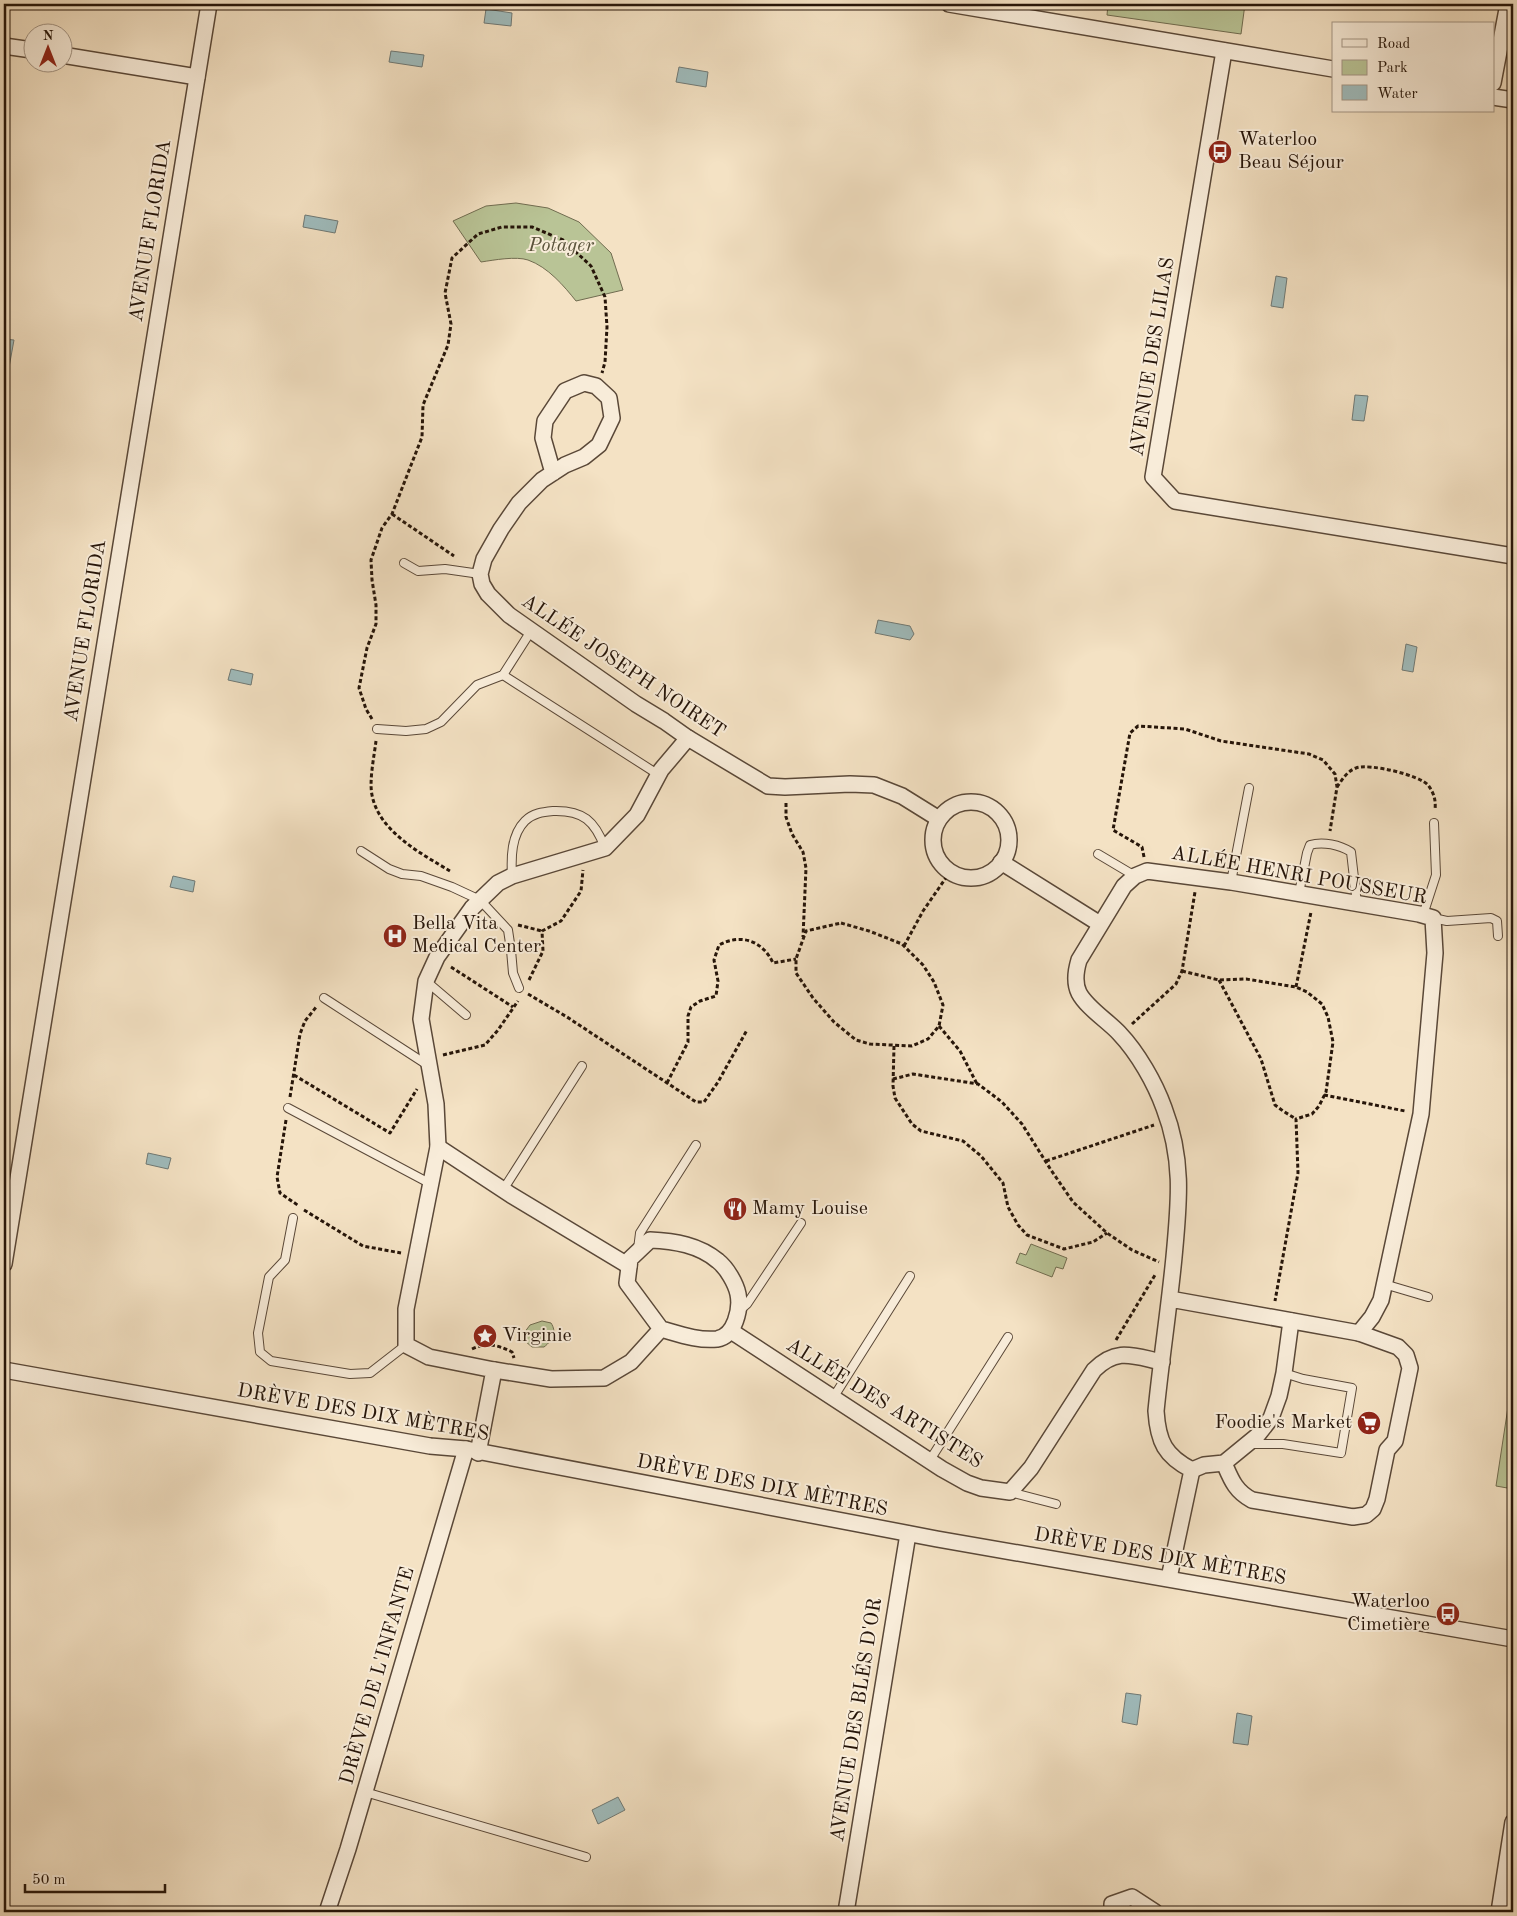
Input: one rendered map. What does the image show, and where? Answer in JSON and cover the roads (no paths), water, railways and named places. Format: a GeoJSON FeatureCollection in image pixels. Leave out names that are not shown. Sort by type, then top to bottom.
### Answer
{"type":"FeatureCollection","features":[{"type":"Feature","properties":{"kind":"street","name":"AVENUE FLORIDA"},"geometry":{"type":"LineString","coordinates":[[4,1264],[209,4]]}},
{"type":"Feature","properties":{"kind":"street"},"geometry":{"type":"LineString","coordinates":[[949,4],[1332,69]]}},
{"type":"Feature","properties":{"kind":"street"},"geometry":{"type":"LineString","coordinates":[[1494,77],[1508,4]]}},
{"type":"Feature","properties":{"kind":"street"},"geometry":{"type":"LineString","coordinates":[[4,46],[22,49]]}},
{"type":"Feature","properties":{"kind":"street","name":"AVENUE DES LILAS"},"geometry":{"type":"LineString","coordinates":[[1224,51],[1153,477],[1175,501],[1513,556]]}},
{"type":"Feature","properties":{"kind":"street"},"geometry":{"type":"LineString","coordinates":[[72,57],[197,78]]}},
{"type":"Feature","properties":{"kind":"street"},"geometry":{"type":"LineString","coordinates":[[1494,97],[1513,100]]}},
{"type":"Feature","properties":{"kind":"street"},"geometry":{"type":"LineString","coordinates":[[480,574],[488,551],[519,503],[542,480],[553,473],[564,466],[584,457],[599,445],[612,418],[609,398],[596,386],[584,383],[564,391],[545,421],[543,438],[553,473]]}},
{"type":"Feature","properties":{"kind":"street","name":"ALLÉE JOSEPH NOIRET"},"geometry":{"type":"LineString","coordinates":[[480,574],[482,584],[488,594],[509,615],[636,704],[768,786],[785,788],[850,784],[874,785],[902,796],[938,819]]}},
{"type":"Feature","properties":{"kind":"street"},"geometry":{"type":"LineString","coordinates":[[660,1329],[631,1362],[604,1378],[551,1379],[428,1357],[406,1345],[406,1309],[438,1147],[436,1104],[421,1019],[426,980],[437,957],[472,908],[498,883],[512,876],[605,848],[637,815],[659,775],[688,738]]}},
{"type":"Feature","properties":{"kind":"street"},"geometry":{"type":"LineString","coordinates":[[964,802],[980,802],[994,809],[1004,820],[1010,835],[1008,851],[1001,862],[986,876],[968,878],[950,872],[936,858],[932,838],[938,819],[950,808],[964,802]]}},
{"type":"Feature","properties":{"kind":"street"},"geometry":{"type":"LineString","coordinates":[[1001,862],[1100,924]]}},
{"type":"Feature","properties":{"kind":"street"},"geometry":{"type":"LineString","coordinates":[[1141,874],[1124,886],[1079,960],[1076,972],[1079,992],[1086,1002],[1121,1035],[1151,1079],[1169,1120],[1177,1154],[1180,1183],[1178,1218],[1156,1411],[1158,1431],[1166,1451],[1174,1460],[1192,1470]]}},
{"type":"Feature","properties":{"kind":"street","name":"ALLÉE HENRI POUSSEUR"},"geometry":{"type":"LineString","coordinates":[[1141,874],[1198,877],[1428,917],[1435,953],[1421,1114],[1381,1300],[1372,1317],[1360,1333]]}},
{"type":"Feature","properties":{"kind":"street"},"geometry":{"type":"LineString","coordinates":[[438,1147],[504,1190],[629,1266]]}},
{"type":"Feature","properties":{"kind":"street"},"geometry":{"type":"LineString","coordinates":[[650,1240],[672,1241],[694,1246],[719,1262],[732,1280],[738,1294],[738,1311],[731,1331],[719,1339],[697,1339],[660,1329],[627,1283],[630,1259],[638,1251],[650,1240]]}},
{"type":"Feature","properties":{"kind":"street"},"geometry":{"type":"LineString","coordinates":[[1170,1300],[1360,1333],[1398,1347],[1406,1355],[1410,1368],[1395,1441],[1387,1450],[1377,1499],[1373,1509],[1366,1515],[1353,1517],[1252,1500],[1241,1494],[1224,1462]]}},
{"type":"Feature","properties":{"kind":"street"},"geometry":{"type":"LineString","coordinates":[[1192,1470],[1204,1465],[1224,1462],[1257,1436],[1271,1418],[1284,1374],[1291,1321]]}},
{"type":"Feature","properties":{"kind":"street","name":"ALLÉE DES ARTISTES"},"geometry":{"type":"LineString","coordinates":[[731,1331],[968,1484],[1010,1492]]}},
{"type":"Feature","properties":{"kind":"street"},"geometry":{"type":"LineString","coordinates":[[1010,1492],[1031,1468],[1094,1370],[1103,1361],[1121,1355],[1162,1362]]}},
{"type":"Feature","properties":{"kind":"street","name":"DRÈVE DES DIX MÈTRES"},"geometry":{"type":"LineString","coordinates":[[4,1370],[420,1444],[472,1451],[908,1534],[1513,1639]]}},
{"type":"Feature","properties":{"kind":"street","name":"DRÈVE DE L'INFANTE"},"geometry":{"type":"LineString","coordinates":[[327,1912],[472,1451],[494,1370]]}},
{"type":"Feature","properties":{"kind":"street"},"geometry":{"type":"LineString","coordinates":[[1168,1578],[1192,1470]]}},
{"type":"Feature","properties":{"kind":"street","name":"AVENUE DES BLÉS D'OR"},"geometry":{"type":"LineString","coordinates":[[846,1912],[908,1534]]}},
{"type":"Feature","properties":{"kind":"street"},"geometry":{"type":"LineString","coordinates":[[1499,1912],[1513,1822]]}},
{"type":"Feature","properties":{"kind":"street"},"geometry":{"type":"LineString","coordinates":[[1112,1912],[1112,1904],[1132,1897],[1155,1912]]}},
{"type":"Feature","properties":{"kind":"lane"},"geometry":{"type":"LineString","coordinates":[[404,563],[418,571],[445,570],[480,574]]}},
{"type":"Feature","properties":{"kind":"lane"},"geometry":{"type":"LineString","coordinates":[[377,729],[406,731],[426,729],[441,722],[477,685],[503,675],[531,631]]}},
{"type":"Feature","properties":{"kind":"lane"},"geometry":{"type":"LineString","coordinates":[[503,675],[659,775]]}},
{"type":"Feature","properties":{"kind":"lane"},"geometry":{"type":"LineString","coordinates":[[1231,882],[1249,788]]}},
{"type":"Feature","properties":{"kind":"lane"},"geometry":{"type":"LineString","coordinates":[[512,876],[511,855],[516,835],[525,821],[540,812],[568,811],[585,816],[599,832],[605,848]]}},
{"type":"Feature","properties":{"kind":"lane"},"geometry":{"type":"LineString","coordinates":[[1434,823],[1436,875],[1428,917],[1447,920],[1491,918],[1497,921],[1498,936]]}},
{"type":"Feature","properties":{"kind":"lane"},"geometry":{"type":"LineString","coordinates":[[1306,895],[1307,853],[1310,845],[1317,843],[1328,844],[1345,848],[1351,852],[1357,904]]}},
{"type":"Feature","properties":{"kind":"lane"},"geometry":{"type":"LineString","coordinates":[[361,851],[390,869],[402,874],[421,876],[452,886],[480,900],[508,930],[513,973],[521,990]]}},
{"type":"Feature","properties":{"kind":"lane"},"geometry":{"type":"LineString","coordinates":[[1098,854],[1141,874]]}},
{"type":"Feature","properties":{"kind":"lane"},"geometry":{"type":"LineString","coordinates":[[426,980],[466,1015]]}},
{"type":"Feature","properties":{"kind":"lane"},"geometry":{"type":"LineString","coordinates":[[324,998],[430,1072]]}},
{"type":"Feature","properties":{"kind":"lane"},"geometry":{"type":"LineString","coordinates":[[504,1190],[582,1066]]}},
{"type":"Feature","properties":{"kind":"lane"},"geometry":{"type":"LineString","coordinates":[[288,1108],[431,1184]]}},
{"type":"Feature","properties":{"kind":"lane"},"geometry":{"type":"LineString","coordinates":[[638,1251],[640,1233],[696,1145]]}},
{"type":"Feature","properties":{"kind":"lane"},"geometry":{"type":"LineString","coordinates":[[293,1218],[285,1260],[269,1277],[258,1333],[260,1352],[271,1361],[356,1374],[370,1373],[406,1345]]}},
{"type":"Feature","properties":{"kind":"lane"},"geometry":{"type":"LineString","coordinates":[[738,1311],[747,1304],[801,1223]]}},
{"type":"Feature","properties":{"kind":"lane"},"geometry":{"type":"LineString","coordinates":[[833,1398],[910,1276]]}},
{"type":"Feature","properties":{"kind":"lane"},"geometry":{"type":"LineString","coordinates":[[1384,1284],[1428,1297]]}},
{"type":"Feature","properties":{"kind":"lane"},"geometry":{"type":"LineString","coordinates":[[930,1460],[1008,1337]]}},
{"type":"Feature","properties":{"kind":"lane"},"geometry":{"type":"LineString","coordinates":[[1247,1444],[1283,1444],[1341,1452],[1352,1388],[1284,1374]]}},
{"type":"Feature","properties":{"kind":"lane"},"geometry":{"type":"LineString","coordinates":[[1010,1492],[1056,1504]]}},
{"type":"Feature","properties":{"kind":"lane"},"geometry":{"type":"LineString","coordinates":[[365,1792],[586,1857]]}},
{"type":"Feature","properties":{"kind":"water"},"geometry":{"type":"Polygon","coordinates":[[[486,9],[512,13],[511,26],[484,23],[486,9]]]}},
{"type":"Feature","properties":{"kind":"water"},"geometry":{"type":"Polygon","coordinates":[[[391,51],[424,55],[422,67],[389,62],[391,51]]]}},
{"type":"Feature","properties":{"kind":"water"},"geometry":{"type":"Polygon","coordinates":[[[679,67],[708,72],[706,87],[676,82],[679,67]]]}},
{"type":"Feature","properties":{"kind":"water"},"geometry":{"type":"Polygon","coordinates":[[[305,215],[338,221],[335,233],[303,227],[305,215]]]}},
{"type":"Feature","properties":{"kind":"water"},"geometry":{"type":"Polygon","coordinates":[[[1276,276],[1287,278],[1283,308],[1271,306],[1276,276]]]}},
{"type":"Feature","properties":{"kind":"water"},"geometry":{"type":"Polygon","coordinates":[[[4,339],[14,340],[8,373],[4,372],[4,339]]]}},
{"type":"Feature","properties":{"kind":"water"},"geometry":{"type":"Polygon","coordinates":[[[1355,395],[1368,396],[1364,421],[1352,420],[1355,395]]]}},
{"type":"Feature","properties":{"kind":"water"},"geometry":{"type":"Polygon","coordinates":[[[878,620],[910,626],[914,634],[910,640],[875,633],[878,620]]]}},
{"type":"Feature","properties":{"kind":"water"},"geometry":{"type":"Polygon","coordinates":[[[1406,644],[1417,647],[1413,672],[1402,670],[1406,644]]]}},
{"type":"Feature","properties":{"kind":"water"},"geometry":{"type":"Polygon","coordinates":[[[231,669],[253,674],[251,685],[228,680],[231,669]]]}},
{"type":"Feature","properties":{"kind":"water"},"geometry":{"type":"Polygon","coordinates":[[[173,876],[195,881],[193,892],[170,887],[173,876]]]}},
{"type":"Feature","properties":{"kind":"water"},"geometry":{"type":"Polygon","coordinates":[[[148,1153],[171,1158],[168,1169],[146,1164],[148,1153]]]}},
{"type":"Feature","properties":{"kind":"water"},"geometry":{"type":"Polygon","coordinates":[[[1126,1693],[1141,1695],[1137,1725],[1122,1722],[1126,1693]]]}},
{"type":"Feature","properties":{"kind":"water"},"geometry":{"type":"Polygon","coordinates":[[[1237,1713],[1252,1716],[1248,1745],[1233,1743],[1237,1713]]]}},
{"type":"Feature","properties":{"kind":"water"},"geometry":{"type":"Polygon","coordinates":[[[618,1797],[625,1810],[598,1824],[592,1810],[618,1797]]]}},
{"type":"Feature","properties":{"kind":"place","name":"Waterloo Beau Séjour"},"geometry":{"type":"Point","coordinates":[1220,152]}},
{"type":"Feature","properties":{"kind":"place","name":"Bella Vita Medical Center"},"geometry":{"type":"Point","coordinates":[395,936]}},
{"type":"Feature","properties":{"kind":"place","name":"Mamy Louise"},"geometry":{"type":"Point","coordinates":[735,1209]}},
{"type":"Feature","properties":{"kind":"place","name":"Virginie"},"geometry":{"type":"Point","coordinates":[485,1336]}},
{"type":"Feature","properties":{"kind":"place","name":"Foodie's Market"},"geometry":{"type":"Point","coordinates":[1369,1423]}},
{"type":"Feature","properties":{"kind":"place","name":"Waterloo Cimetière"},"geometry":{"type":"Point","coordinates":[1448,1614]}},
{"type":"Feature","properties":{"kind":"park label","name":"Potager"},"geometry":{"type":"Point","coordinates":[561,246]}}]}
